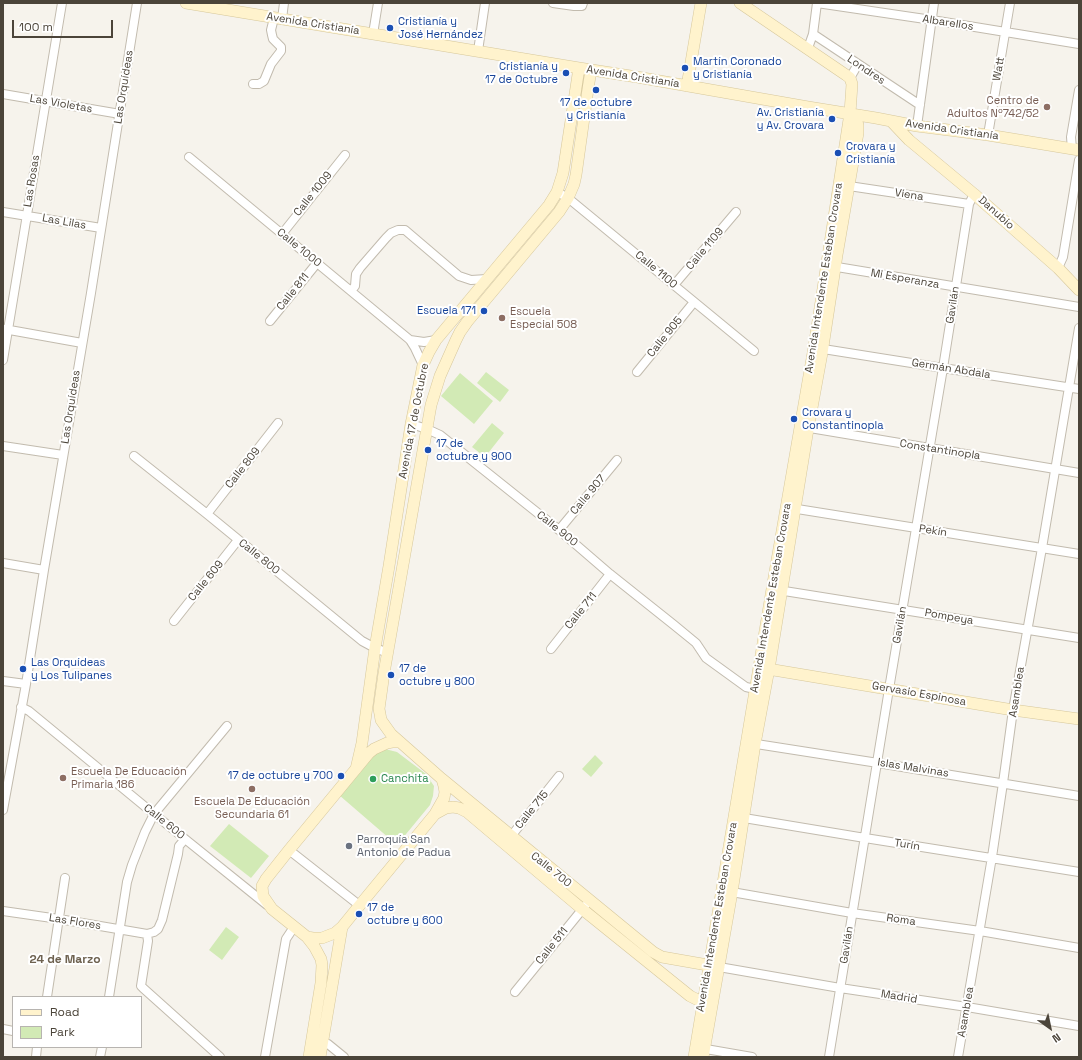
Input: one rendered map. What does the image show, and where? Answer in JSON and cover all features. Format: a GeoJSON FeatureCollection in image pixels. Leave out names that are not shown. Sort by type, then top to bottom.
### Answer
{"type":"FeatureCollection","features":[{"type":"Feature","properties":{"kind":"main road","name":"Avenida Cristianía"},"geometry":{"type":"LineString","coordinates":[[186,3],[637,77],[914,125],[988,135],[1075,150]]}},
{"type":"Feature","properties":{"kind":"main road"},"geometry":{"type":"LineString","coordinates":[[687,86],[700,3]]}},
{"type":"Feature","properties":{"kind":"main road"},"geometry":{"type":"LineString","coordinates":[[740,3],[850,78],[852,84],[850,113]]}},
{"type":"Feature","properties":{"kind":"main road","name":"Avenida 17 de Octubre"},"geometry":{"type":"LineString","coordinates":[[356,769],[362,743],[375,648],[411,424],[423,365],[436,340],[549,205],[557,192],[563,173],[579,68]]}},
{"type":"Feature","properties":{"kind":"main road","name":"Avenida 17 de Octubre"},"geometry":{"type":"LineString","coordinates":[[400,742],[386,727],[379,708],[431,405],[440,376],[460,332],[559,212],[568,198],[576,175],[592,70]]}},
{"type":"Feature","properties":{"kind":"main road","name":"Avenida Intendente Esteban Crovara"},"geometry":{"type":"LineString","coordinates":[[831,266],[849,186],[858,133],[858,125],[856,120],[850,113]]}},
{"type":"Feature","properties":{"kind":"main road","name":"Avenida Intendente Esteban Crovara"},"geometry":{"type":"LineString","coordinates":[[699,1053],[818,348],[831,266],[850,113]]}},
{"type":"Feature","properties":{"kind":"main road","name":"Danubio"},"geometry":{"type":"LineString","coordinates":[[891,121],[909,140],[972,199],[1058,268],[1079,290]]}},
{"type":"Feature","properties":{"kind":"main road"},"geometry":{"type":"LineString","coordinates":[[909,140],[908,133],[914,125]]}},
{"type":"Feature","properties":{"kind":"main road","name":"Avenida Intendente Esteban Crovara"},"geometry":{"type":"LineString","coordinates":[[751,743],[755,689],[764,668]]}},
{"type":"Feature","properties":{"kind":"main road","name":"Gervasio Espinosa"},"geometry":{"type":"LineString","coordinates":[[764,668],[1013,710],[1079,719]]}},
{"type":"Feature","properties":{"kind":"main road"},"geometry":{"type":"LineString","coordinates":[[272,909],[263,896],[262,886],[288,850],[374,749],[387,743],[400,742]]}},
{"type":"Feature","properties":{"kind":"main road","name":"Calle 700"},"geometry":{"type":"LineString","coordinates":[[400,742],[508,840],[586,905],[690,996],[707,1003]]}},
{"type":"Feature","properties":{"kind":"main road"},"geometry":{"type":"LineString","coordinates":[[307,937],[322,938],[335,933],[342,927],[435,814],[444,798],[445,792],[442,779]]}},
{"type":"Feature","properties":{"kind":"main road","name":"Calle 700"},"geometry":{"type":"LineString","coordinates":[[435,814],[446,808],[464,809],[508,840]]}},
{"type":"Feature","properties":{"kind":"main road","name":"Calle 700"},"geometry":{"type":"LineString","coordinates":[[586,905],[657,955],[714,966]]}},
{"type":"Feature","properties":{"kind":"main road","name":"Calle 600"},"geometry":{"type":"LineString","coordinates":[[272,909],[307,937]]}},
{"type":"Feature","properties":{"kind":"main road"},"geometry":{"type":"LineString","coordinates":[[309,1057],[317,1041],[342,927]]}},
{"type":"Feature","properties":{"kind":"main road"},"geometry":{"type":"LineString","coordinates":[[307,937],[321,959],[322,966],[317,1041],[320,1057]]}},
{"type":"Feature","properties":{"kind":"street","name":"Las Rosas"},"geometry":{"type":"LineString","coordinates":[[3,360],[6,330],[62,3]]}},
{"type":"Feature","properties":{"kind":"street","name":"Las Orquídeas"},"geometry":{"type":"LineString","coordinates":[[3,810],[4,797],[26,684],[137,3]]}},
{"type":"Feature","properties":{"kind":"street"},"geometry":{"type":"LineString","coordinates":[[253,84],[259,84],[264,80],[271,64],[281,51],[281,46],[273,39],[271,30],[278,19],[284,3]]}},
{"type":"Feature","properties":{"kind":"street"},"geometry":{"type":"LineString","coordinates":[[373,34],[378,3]]}},
{"type":"Feature","properties":{"kind":"street"},"geometry":{"type":"LineString","coordinates":[[478,51],[485,3]]}},
{"type":"Feature","properties":{"kind":"street"},"geometry":{"type":"LineString","coordinates":[[554,3],[582,6],[583,3]]}},
{"type":"Feature","properties":{"kind":"street"},"geometry":{"type":"LineString","coordinates":[[808,48],[813,34],[817,3]]}},
{"type":"Feature","properties":{"kind":"street","name":"Albarellos"},"geometry":{"type":"LineString","coordinates":[[817,3],[1079,44]]}},
{"type":"Feature","properties":{"kind":"street"},"geometry":{"type":"LineString","coordinates":[[914,125],[920,105],[934,3]]}},
{"type":"Feature","properties":{"kind":"street","name":"Watt"},"geometry":{"type":"LineString","coordinates":[[988,135],[1010,3]]}},
{"type":"Feature","properties":{"kind":"street","name":"Londres"},"geometry":{"type":"LineString","coordinates":[[813,34],[920,105]]}},
{"type":"Feature","properties":{"kind":"street"},"geometry":{"type":"LineString","coordinates":[[850,78],[858,64]]}},
{"type":"Feature","properties":{"kind":"street"},"geometry":{"type":"LineString","coordinates":[[1075,150],[1071,137],[1079,90]]}},
{"type":"Feature","properties":{"kind":"street","name":"Las Violetas"},"geometry":{"type":"LineString","coordinates":[[3,94],[120,114]]}},
{"type":"Feature","properties":{"kind":"street","name":"Calle 1009"},"geometry":{"type":"LineString","coordinates":[[282,234],[345,155]]}},
{"type":"Feature","properties":{"kind":"street","name":"Calle 1000"},"geometry":{"type":"LineString","coordinates":[[189,157],[410,340],[423,365]]}},
{"type":"Feature","properties":{"kind":"street"},"geometry":{"type":"LineString","coordinates":[[1058,268],[1063,258],[1079,160]]}},
{"type":"Feature","properties":{"kind":"street","name":"Viena"},"geometry":{"type":"LineString","coordinates":[[849,186],[972,199]]}},
{"type":"Feature","properties":{"kind":"street","name":"Calle 1100"},"geometry":{"type":"LineString","coordinates":[[557,192],[568,198],[754,351]]}},
{"type":"Feature","properties":{"kind":"street","name":"Gavilán"},"geometry":{"type":"LineString","coordinates":[[829,1057],[902,609],[972,199]]}},
{"type":"Feature","properties":{"kind":"street","name":"Las Lilas"},"geometry":{"type":"LineString","coordinates":[[3,212],[101,228]]}},
{"type":"Feature","properties":{"kind":"street","name":"Calle 1109"},"geometry":{"type":"LineString","coordinates":[[674,285],[736,212]]}},
{"type":"Feature","properties":{"kind":"street"},"geometry":{"type":"LineString","coordinates":[[351,291],[355,286],[356,274],[360,268],[386,238],[391,233],[398,230],[405,230],[459,276],[471,280],[487,279]]}},
{"type":"Feature","properties":{"kind":"street","name":"Calle 811"},"geometry":{"type":"LineString","coordinates":[[270,321],[317,263]]}},
{"type":"Feature","properties":{"kind":"street","name":"Mi Esperanza"},"geometry":{"type":"LineString","coordinates":[[831,266],[956,288],[1079,307]]}},
{"type":"Feature","properties":{"kind":"street","name":"Calle 905"},"geometry":{"type":"LineString","coordinates":[[637,372],[694,302]]}},
{"type":"Feature","properties":{"kind":"street"},"geometry":{"type":"LineString","coordinates":[[449,324],[460,332]]}},
{"type":"Feature","properties":{"kind":"street","name":"Asamblea"},"geometry":{"type":"LineString","coordinates":[[958,1057],[992,857],[1013,710],[1070,388],[1079,328]]}},
{"type":"Feature","properties":{"kind":"street"},"geometry":{"type":"LineString","coordinates":[[6,330],[82,343]]}},
{"type":"Feature","properties":{"kind":"street"},"geometry":{"type":"LineString","coordinates":[[410,340],[424,342],[436,340]]}},
{"type":"Feature","properties":{"kind":"street","name":"Germán Abdala"},"geometry":{"type":"LineString","coordinates":[[818,348],[1079,389]]}},
{"type":"Feature","properties":{"kind":"street","name":"Calle 809"},"geometry":{"type":"LineString","coordinates":[[207,514],[278,423]]}},
{"type":"Feature","properties":{"kind":"street","name":"Calle 900"},"geometry":{"type":"LineString","coordinates":[[411,424],[440,435],[696,643],[706,658],[746,687],[755,689]]}},
{"type":"Feature","properties":{"kind":"street","name":"Constantinopla"},"geometry":{"type":"LineString","coordinates":[[804,427],[1079,473]]}},
{"type":"Feature","properties":{"kind":"street"},"geometry":{"type":"LineString","coordinates":[[3,446],[63,455]]}},
{"type":"Feature","properties":{"kind":"street","name":"Calle 800"},"geometry":{"type":"LineString","coordinates":[[134,456],[362,641],[388,653]]}},
{"type":"Feature","properties":{"kind":"street","name":"Calle 907"},"geometry":{"type":"LineString","coordinates":[[558,530],[617,460]]}},
{"type":"Feature","properties":{"kind":"street","name":"Pekín"},"geometry":{"type":"LineString","coordinates":[[791,508],[1079,554]]}},
{"type":"Feature","properties":{"kind":"street","name":"Calle 609"},"geometry":{"type":"LineString","coordinates":[[174,621],[238,540]]}},
{"type":"Feature","properties":{"kind":"street"},"geometry":{"type":"LineString","coordinates":[[3,563],[44,570]]}},
{"type":"Feature","properties":{"kind":"street","name":"Calle 711"},"geometry":{"type":"LineString","coordinates":[[551,648],[610,574]]}},
{"type":"Feature","properties":{"kind":"street","name":"Pompeya"},"geometry":{"type":"LineString","coordinates":[[777,589],[1079,638]]}},
{"type":"Feature","properties":{"kind":"street"},"geometry":{"type":"LineString","coordinates":[[3,681],[26,684]]}},
{"type":"Feature","properties":{"kind":"street","name":"Calle 600"},"geometry":{"type":"LineString","coordinates":[[21,706],[272,909]]}},
{"type":"Feature","properties":{"kind":"street"},"geometry":{"type":"LineString","coordinates":[[109,996],[130,873],[145,832],[154,814],[227,726]]}},
{"type":"Feature","properties":{"kind":"street","name":"Islas Malvinas"},"geometry":{"type":"LineString","coordinates":[[751,743],[1079,796]]}},
{"type":"Feature","properties":{"kind":"street","name":"Calle 715"},"geometry":{"type":"LineString","coordinates":[[508,840],[559,776]]}},
{"type":"Feature","properties":{"kind":"street","name":"Turín"},"geometry":{"type":"LineString","coordinates":[[739,817],[1079,872]]}},
{"type":"Feature","properties":{"kind":"street"},"geometry":{"type":"LineString","coordinates":[[184,838],[179,846],[160,924],[158,929],[147,934],[148,940],[141,986],[220,1057]]}},
{"type":"Feature","properties":{"kind":"street"},"geometry":{"type":"LineString","coordinates":[[288,850],[359,905]]}},
{"type":"Feature","properties":{"kind":"street"},"geometry":{"type":"LineString","coordinates":[[47,996],[65,878]]}},
{"type":"Feature","properties":{"kind":"street"},"geometry":{"type":"LineString","coordinates":[[241,884],[254,886],[266,879]]}},
{"type":"Feature","properties":{"kind":"street","name":"Roma"},"geometry":{"type":"LineString","coordinates":[[727,891],[852,913],[980,931],[1079,948]]}},
{"type":"Feature","properties":{"kind":"street","name":"Calle 511"},"geometry":{"type":"LineString","coordinates":[[514,992],[586,905]]}},
{"type":"Feature","properties":{"kind":"street","name":"Las Flores"},"geometry":{"type":"LineString","coordinates":[[3,911],[147,934]]}},
{"type":"Feature","properties":{"kind":"street"},"geometry":{"type":"LineString","coordinates":[[265,1057],[286,939],[294,927]]}},
{"type":"Feature","properties":{"kind":"street","name":"Madrid"},"geometry":{"type":"LineString","coordinates":[[714,966],[840,988],[1079,1026]]}},
{"type":"Feature","properties":{"kind":"street"},"geometry":{"type":"LineString","coordinates":[[317,1041],[331,1047],[344,1057]]}},
{"type":"Feature","properties":{"kind":"street"},"geometry":{"type":"LineString","coordinates":[[699,1053],[752,1057]]}},
{"type":"Feature","properties":{"kind":"green space"},"geometry":{"type":"Polygon","coordinates":[[[486,372],[509,390],[500,402],[477,383],[486,372]]]}},
{"type":"Feature","properties":{"kind":"green space"},"geometry":{"type":"Polygon","coordinates":[[[460,373],[493,401],[474,424],[441,396],[460,373]]]}},
{"type":"Feature","properties":{"kind":"green space"},"geometry":{"type":"Polygon","coordinates":[[[492,423],[504,433],[485,457],[472,447],[492,423]]]}},
{"type":"Feature","properties":{"kind":"green space"},"geometry":{"type":"Polygon","coordinates":[[[385,749],[397,752],[426,774],[434,786],[430,805],[397,845],[339,795],[377,751],[385,749]]]}},
{"type":"Feature","properties":{"kind":"green space"},"geometry":{"type":"Polygon","coordinates":[[[595,755],[603,763],[591,777],[582,769],[595,755]]]}},
{"type":"Feature","properties":{"kind":"green space"},"geometry":{"type":"Polygon","coordinates":[[[229,824],[269,856],[251,878],[210,846],[229,824]]]}},
{"type":"Feature","properties":{"kind":"green space"},"geometry":{"type":"Polygon","coordinates":[[[226,927],[239,937],[222,960],[209,950],[226,927]]]}},
{"type":"Feature","properties":{"kind":"place","name":"Cristianía y José Hernández"},"geometry":{"type":"Point","coordinates":[390,28]}},
{"type":"Feature","properties":{"kind":"place","name":"Martín Coronado y Cristianía"},"geometry":{"type":"Point","coordinates":[685,68]}},
{"type":"Feature","properties":{"kind":"place","name":"Cristianía y 17 de Octubre"},"geometry":{"type":"Point","coordinates":[566,73]}},
{"type":"Feature","properties":{"kind":"place","name":"17 de octubre y Cristianía"},"geometry":{"type":"Point","coordinates":[596,90]}},
{"type":"Feature","properties":{"kind":"place","name":"Centro de Adultos Nº742/52"},"geometry":{"type":"Point","coordinates":[1047,107]}},
{"type":"Feature","properties":{"kind":"place","name":"Av. Cristianía y Av. Crovara"},"geometry":{"type":"Point","coordinates":[832,119]}},
{"type":"Feature","properties":{"kind":"place","name":"Crovara y Cristianía"},"geometry":{"type":"Point","coordinates":[838,153]}},
{"type":"Feature","properties":{"kind":"place","name":"Escuela 171"},"geometry":{"type":"Point","coordinates":[484,311]}},
{"type":"Feature","properties":{"kind":"place","name":"Escuela Especial 508"},"geometry":{"type":"Point","coordinates":[502,318]}},
{"type":"Feature","properties":{"kind":"place","name":"Crovara y Constantinopla"},"geometry":{"type":"Point","coordinates":[794,419]}},
{"type":"Feature","properties":{"kind":"place","name":"17 de octubre y 900"},"geometry":{"type":"Point","coordinates":[428,450]}},
{"type":"Feature","properties":{"kind":"place","name":"Las Orquídeas y Los Tulipanes"},"geometry":{"type":"Point","coordinates":[23,669]}},
{"type":"Feature","properties":{"kind":"place","name":"17 de octubre y 800"},"geometry":{"type":"Point","coordinates":[391,675]}},
{"type":"Feature","properties":{"kind":"place","name":"17 de octubre y 700"},"geometry":{"type":"Point","coordinates":[341,776]}},
{"type":"Feature","properties":{"kind":"place","name":"Escuela De Educación Primaria 186"},"geometry":{"type":"Point","coordinates":[63,778]}},
{"type":"Feature","properties":{"kind":"place","name":"Canchita"},"geometry":{"type":"Point","coordinates":[373,779]}},
{"type":"Feature","properties":{"kind":"place","name":"Escuela De Educación Secundaria 61"},"geometry":{"type":"Point","coordinates":[252,789]}},
{"type":"Feature","properties":{"kind":"place","name":"Parroquía San Antonio de Padua"},"geometry":{"type":"Point","coordinates":[349,846]}},
{"type":"Feature","properties":{"kind":"place","name":"17 de octubre y 600"},"geometry":{"type":"Point","coordinates":[359,914]}},
{"type":"Feature","properties":{"kind":"district","name":"24 de Marzo"},"geometry":{"type":"Point","coordinates":[65,960]}}]}
